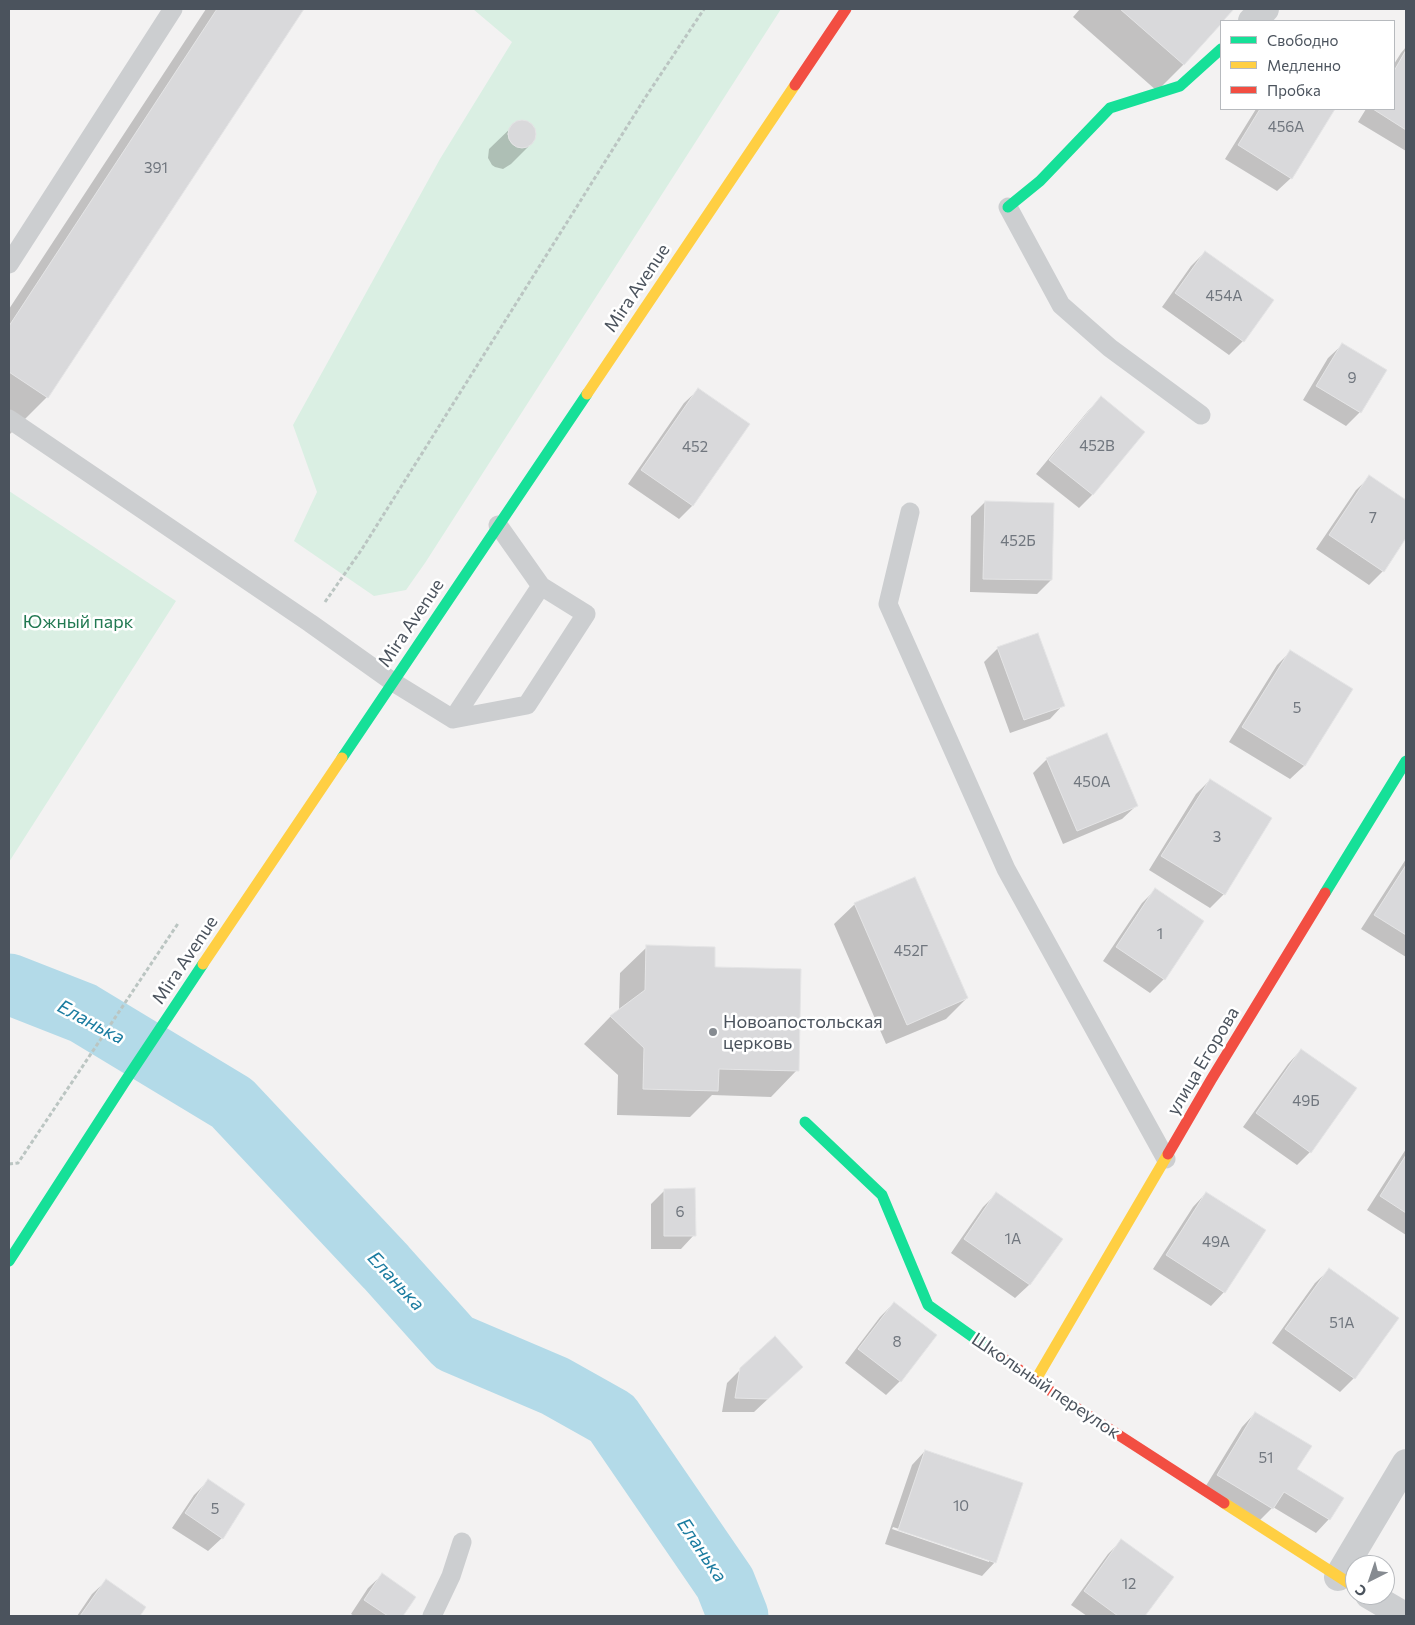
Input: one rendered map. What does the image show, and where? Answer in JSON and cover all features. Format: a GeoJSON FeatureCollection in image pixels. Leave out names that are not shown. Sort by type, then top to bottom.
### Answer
{"type":"FeatureCollection","features":[{"type":"Feature","properties":{"kind":"street","name":"Mira Avenue"},"geometry":{"type":"LineString","coordinates":[[9,1261],[124,1083],[846,9]]}},
{"type":"Feature","properties":{"kind":"street"},"geometry":{"type":"LineString","coordinates":[[1253,20],[1265,9]]}},
{"type":"Feature","properties":{"kind":"street"},"geometry":{"type":"LineString","coordinates":[[1008,207],[1040,181],[1110,108],[1180,86],[1220,50]]}},
{"type":"Feature","properties":{"kind":"street","name":"улица Егорова"},"geometry":{"type":"LineString","coordinates":[[1035,1381],[1216,1072],[1406,760]]}},
{"type":"Feature","properties":{"kind":"street","name":"Школьный переулок"},"geometry":{"type":"LineString","coordinates":[[805,1122],[882,1195],[928,1305],[1035,1381],[1345,1581]]}},
{"type":"Feature","properties":{"kind":"street"},"geometry":{"type":"LineString","coordinates":[[1360,1555],[1406,1463]]}},
{"type":"Feature","properties":{"kind":"street"},"geometry":{"type":"LineString","coordinates":[[1386,1605],[1405,1616]]}},
{"type":"Feature","properties":{"kind":"lane"},"geometry":{"type":"LineString","coordinates":[[9,264],[173,9]]}},
{"type":"Feature","properties":{"kind":"lane"},"geometry":{"type":"LineString","coordinates":[[1008,207],[1061,305],[1110,348],[1200,415]]}},
{"type":"Feature","properties":{"kind":"lane"},"geometry":{"type":"LineString","coordinates":[[9,419],[310,623],[393,682],[453,719],[527,705],[586,614],[541,586],[498,525]]}},
{"type":"Feature","properties":{"kind":"lane"},"geometry":{"type":"LineString","coordinates":[[910,512],[888,604],[1006,869],[1166,1160]]}},
{"type":"Feature","properties":{"kind":"lane"},"geometry":{"type":"LineString","coordinates":[[453,719],[541,586]]}},
{"type":"Feature","properties":{"kind":"lane"},"geometry":{"type":"LineString","coordinates":[[432,1616],[451,1576],[462,1542]]}},
{"type":"Feature","properties":{"kind":"path"},"geometry":{"type":"LineString","coordinates":[[310,623],[362,549],[645,98],[704,9]]}},
{"type":"Feature","properties":{"kind":"path"},"geometry":{"type":"LineString","coordinates":[[9,1164],[18,1163],[178,922]]}},
{"type":"Feature","properties":{"kind":"green space"},"geometry":{"type":"Polygon","coordinates":[[[473,9],[781,9],[425,563],[406,590],[374,596],[294,541],[317,492],[293,425],[440,159],[512,42],[473,9]]]}},
{"type":"Feature","properties":{"kind":"green space","name":"Южный парк"},"geometry":{"type":"Polygon","coordinates":[[[9,491],[176,601],[9,862],[9,491]]]}},
{"type":"Feature","properties":{"kind":"building"},"geometry":{"type":"Polygon","coordinates":[[[217,9],[304,9],[48,398],[9,372],[9,326],[217,9]]]}},
{"type":"Feature","properties":{"kind":"building"},"geometry":{"type":"Polygon","coordinates":[[[1120,9],[1234,9],[1224,20],[1220,20],[1220,25],[1184,65],[1120,9]]]}},
{"type":"Feature","properties":{"kind":"building"},"geometry":{"type":"Polygon","coordinates":[[[1406,50],[1406,130],[1375,110],[1395,110],[1395,69],[1406,50]]]}},
{"type":"Feature","properties":{"kind":"building"},"geometry":{"type":"Polygon","coordinates":[[[1259,110],[1334,110],[1292,179],[1238,145],[1259,110]]]}},
{"type":"Feature","properties":{"kind":"building"},"geometry":{"type":"Polygon","coordinates":[[[522,120],[532,124],[536,134],[532,144],[522,148],[512,144],[508,134],[512,124],[522,120]]]}},
{"type":"Feature","properties":{"kind":"building"},"geometry":{"type":"Polygon","coordinates":[[[1205,251],[1274,300],[1244,342],[1175,293],[1205,251]]]}},
{"type":"Feature","properties":{"kind":"building"},"geometry":{"type":"Polygon","coordinates":[[[1342,343],[1387,370],[1361,413],[1316,386],[1342,343]]]}},
{"type":"Feature","properties":{"kind":"building"},"geometry":{"type":"Polygon","coordinates":[[[698,388],[750,424],[693,506],[641,470],[698,388]]]}},
{"type":"Feature","properties":{"kind":"building"},"geometry":{"type":"Polygon","coordinates":[[[1101,396],[1145,432],[1093,495],[1049,460],[1101,396]]]}},
{"type":"Feature","properties":{"kind":"building"},"geometry":{"type":"Polygon","coordinates":[[[1369,475],[1406,500],[1406,538],[1384,572],[1329,535],[1369,475]]]}},
{"type":"Feature","properties":{"kind":"building"},"geometry":{"type":"Polygon","coordinates":[[[985,501],[1054,503],[1052,580],[983,579],[985,501]]]}},
{"type":"Feature","properties":{"kind":"building"},"geometry":{"type":"Polygon","coordinates":[[[1038,633],[1065,706],[1024,720],[997,647],[1038,633]]]}},
{"type":"Feature","properties":{"kind":"building"},"geometry":{"type":"Polygon","coordinates":[[[1290,650],[1353,689],[1305,766],[1242,727],[1290,650]]]}},
{"type":"Feature","properties":{"kind":"building"},"geometry":{"type":"Polygon","coordinates":[[[1107,733],[1138,806],[1077,831],[1046,758],[1107,733]]]}},
{"type":"Feature","properties":{"kind":"building"},"geometry":{"type":"Polygon","coordinates":[[[1210,779],[1272,818],[1225,895],[1161,856],[1210,779]]]}},
{"type":"Feature","properties":{"kind":"building"},"geometry":{"type":"Polygon","coordinates":[[[1406,865],[1406,935],[1374,915],[1406,865]]]}},
{"type":"Feature","properties":{"kind":"building"},"geometry":{"type":"Polygon","coordinates":[[[915,877],[968,998],[907,1025],[854,903],[915,877]]]}},
{"type":"Feature","properties":{"kind":"building"},"geometry":{"type":"Polygon","coordinates":[[[1155,888],[1204,921],[1165,980],[1116,947],[1155,888]]]}},
{"type":"Feature","properties":{"kind":"building","name":"Новоапостольская церковь"},"geometry":{"type":"Polygon","coordinates":[[[646,945],[715,947],[715,967],[801,969],[799,1071],[719,1069],[718,1091],[643,1089],[644,1048],[610,1016],[645,990],[646,945]]]}},
{"type":"Feature","properties":{"kind":"building"},"geometry":{"type":"Polygon","coordinates":[[[1301,1049],[1357,1088],[1311,1153],[1256,1113],[1301,1049]]]}},
{"type":"Feature","properties":{"kind":"building"},"geometry":{"type":"Polygon","coordinates":[[[1406,1155],[1406,1213],[1380,1196],[1406,1155]]]}},
{"type":"Feature","properties":{"kind":"building"},"geometry":{"type":"Polygon","coordinates":[[[695,1188],[696,1236],[664,1236],[664,1189],[695,1188]]]}},
{"type":"Feature","properties":{"kind":"building"},"geometry":{"type":"Polygon","coordinates":[[[996,1192],[1063,1239],[1030,1285],[964,1239],[996,1192]]]}},
{"type":"Feature","properties":{"kind":"building"},"geometry":{"type":"Polygon","coordinates":[[[1206,1192],[1266,1230],[1225,1293],[1166,1255],[1206,1192]]]}},
{"type":"Feature","properties":{"kind":"building"},"geometry":{"type":"Polygon","coordinates":[[[1329,1268],[1399,1318],[1355,1379],[1285,1329],[1329,1268]]]}},
{"type":"Feature","properties":{"kind":"building"},"geometry":{"type":"Polygon","coordinates":[[[894,1302],[937,1335],[901,1382],[858,1349],[894,1302]]]}},
{"type":"Feature","properties":{"kind":"building"},"geometry":{"type":"Polygon","coordinates":[[[775,1336],[803,1367],[768,1399],[735,1398],[740,1368],[775,1336]]]}},
{"type":"Feature","properties":{"kind":"building"},"geometry":{"type":"Polygon","coordinates":[[[1255,1412],[1312,1446],[1297,1469],[1344,1498],[1330,1520],[1284,1492],[1273,1509],[1217,1475],[1255,1412]]]}},
{"type":"Feature","properties":{"kind":"building"},"geometry":{"type":"Polygon","coordinates":[[[925,1450],[1023,1483],[996,1563],[898,1530],[925,1450]]]}},
{"type":"Feature","properties":{"kind":"building"},"geometry":{"type":"Polygon","coordinates":[[[208,1479],[245,1504],[223,1539],[185,1513],[208,1479]]]}},
{"type":"Feature","properties":{"kind":"building"},"geometry":{"type":"Polygon","coordinates":[[[1121,1539],[1174,1577],[1145,1616],[1118,1616],[1084,1591],[1121,1539]]]}},
{"type":"Feature","properties":{"kind":"building"},"geometry":{"type":"Polygon","coordinates":[[[382,1573],[416,1597],[403,1616],[388,1616],[364,1600],[382,1573]]]}},
{"type":"Feature","properties":{"kind":"building"},"geometry":{"type":"Polygon","coordinates":[[[106,1579],[146,1607],[140,1616],[80,1616],[106,1579]]]}},
{"type":"Feature","properties":{"kind":"waterway","name":"Еланька"},"geometry":{"type":"LineString","coordinates":[[9,984],[83,1013],[232,1103],[386,1267],[454,1343],[555,1386],[612,1418],[725,1583],[738,1616]]}},
{"type":"Feature","properties":{"kind":"traffic: fast"},"geometry":{"type":"LineString","coordinates":[[1008,207],[1040,181],[1110,108],[1180,86],[1220,50]]}},
{"type":"Feature","properties":{"kind":"traffic: fast"},"geometry":{"type":"LineString","coordinates":[[342,758],[587,394]]}},
{"type":"Feature","properties":{"kind":"traffic: fast"},"geometry":{"type":"LineString","coordinates":[[1325,893],[1406,761]]}},
{"type":"Feature","properties":{"kind":"traffic: fast"},"geometry":{"type":"LineString","coordinates":[[9,1261],[203,964]]}},
{"type":"Feature","properties":{"kind":"traffic: fast"},"geometry":{"type":"LineString","coordinates":[[805,1122],[882,1195],[928,1305],[1001,1357]]}},
{"type":"Feature","properties":{"kind":"traffic: slow"},"geometry":{"type":"LineString","coordinates":[[587,394],[795,85]]}},
{"type":"Feature","properties":{"kind":"traffic: slow"},"geometry":{"type":"LineString","coordinates":[[203,964],[342,758]]}},
{"type":"Feature","properties":{"kind":"traffic: slow"},"geometry":{"type":"LineString","coordinates":[[1035,1381],[1168,1154]]}},
{"type":"Feature","properties":{"kind":"traffic: slow"},"geometry":{"type":"LineString","coordinates":[[1224,1503],[1345,1581]]}},
{"type":"Feature","properties":{"kind":"traffic: jam"},"geometry":{"type":"LineString","coordinates":[[795,85],[846,9]]}},
{"type":"Feature","properties":{"kind":"traffic: jam"},"geometry":{"type":"LineString","coordinates":[[1168,1154],[1325,893]]}},
{"type":"Feature","properties":{"kind":"traffic: jam"},"geometry":{"type":"LineString","coordinates":[[1001,1357],[1224,1503]]}},
{"type":"Feature","properties":{"kind":"place","name":"Новоапостольская церковь"},"geometry":{"type":"Point","coordinates":[713,1032]}}]}
